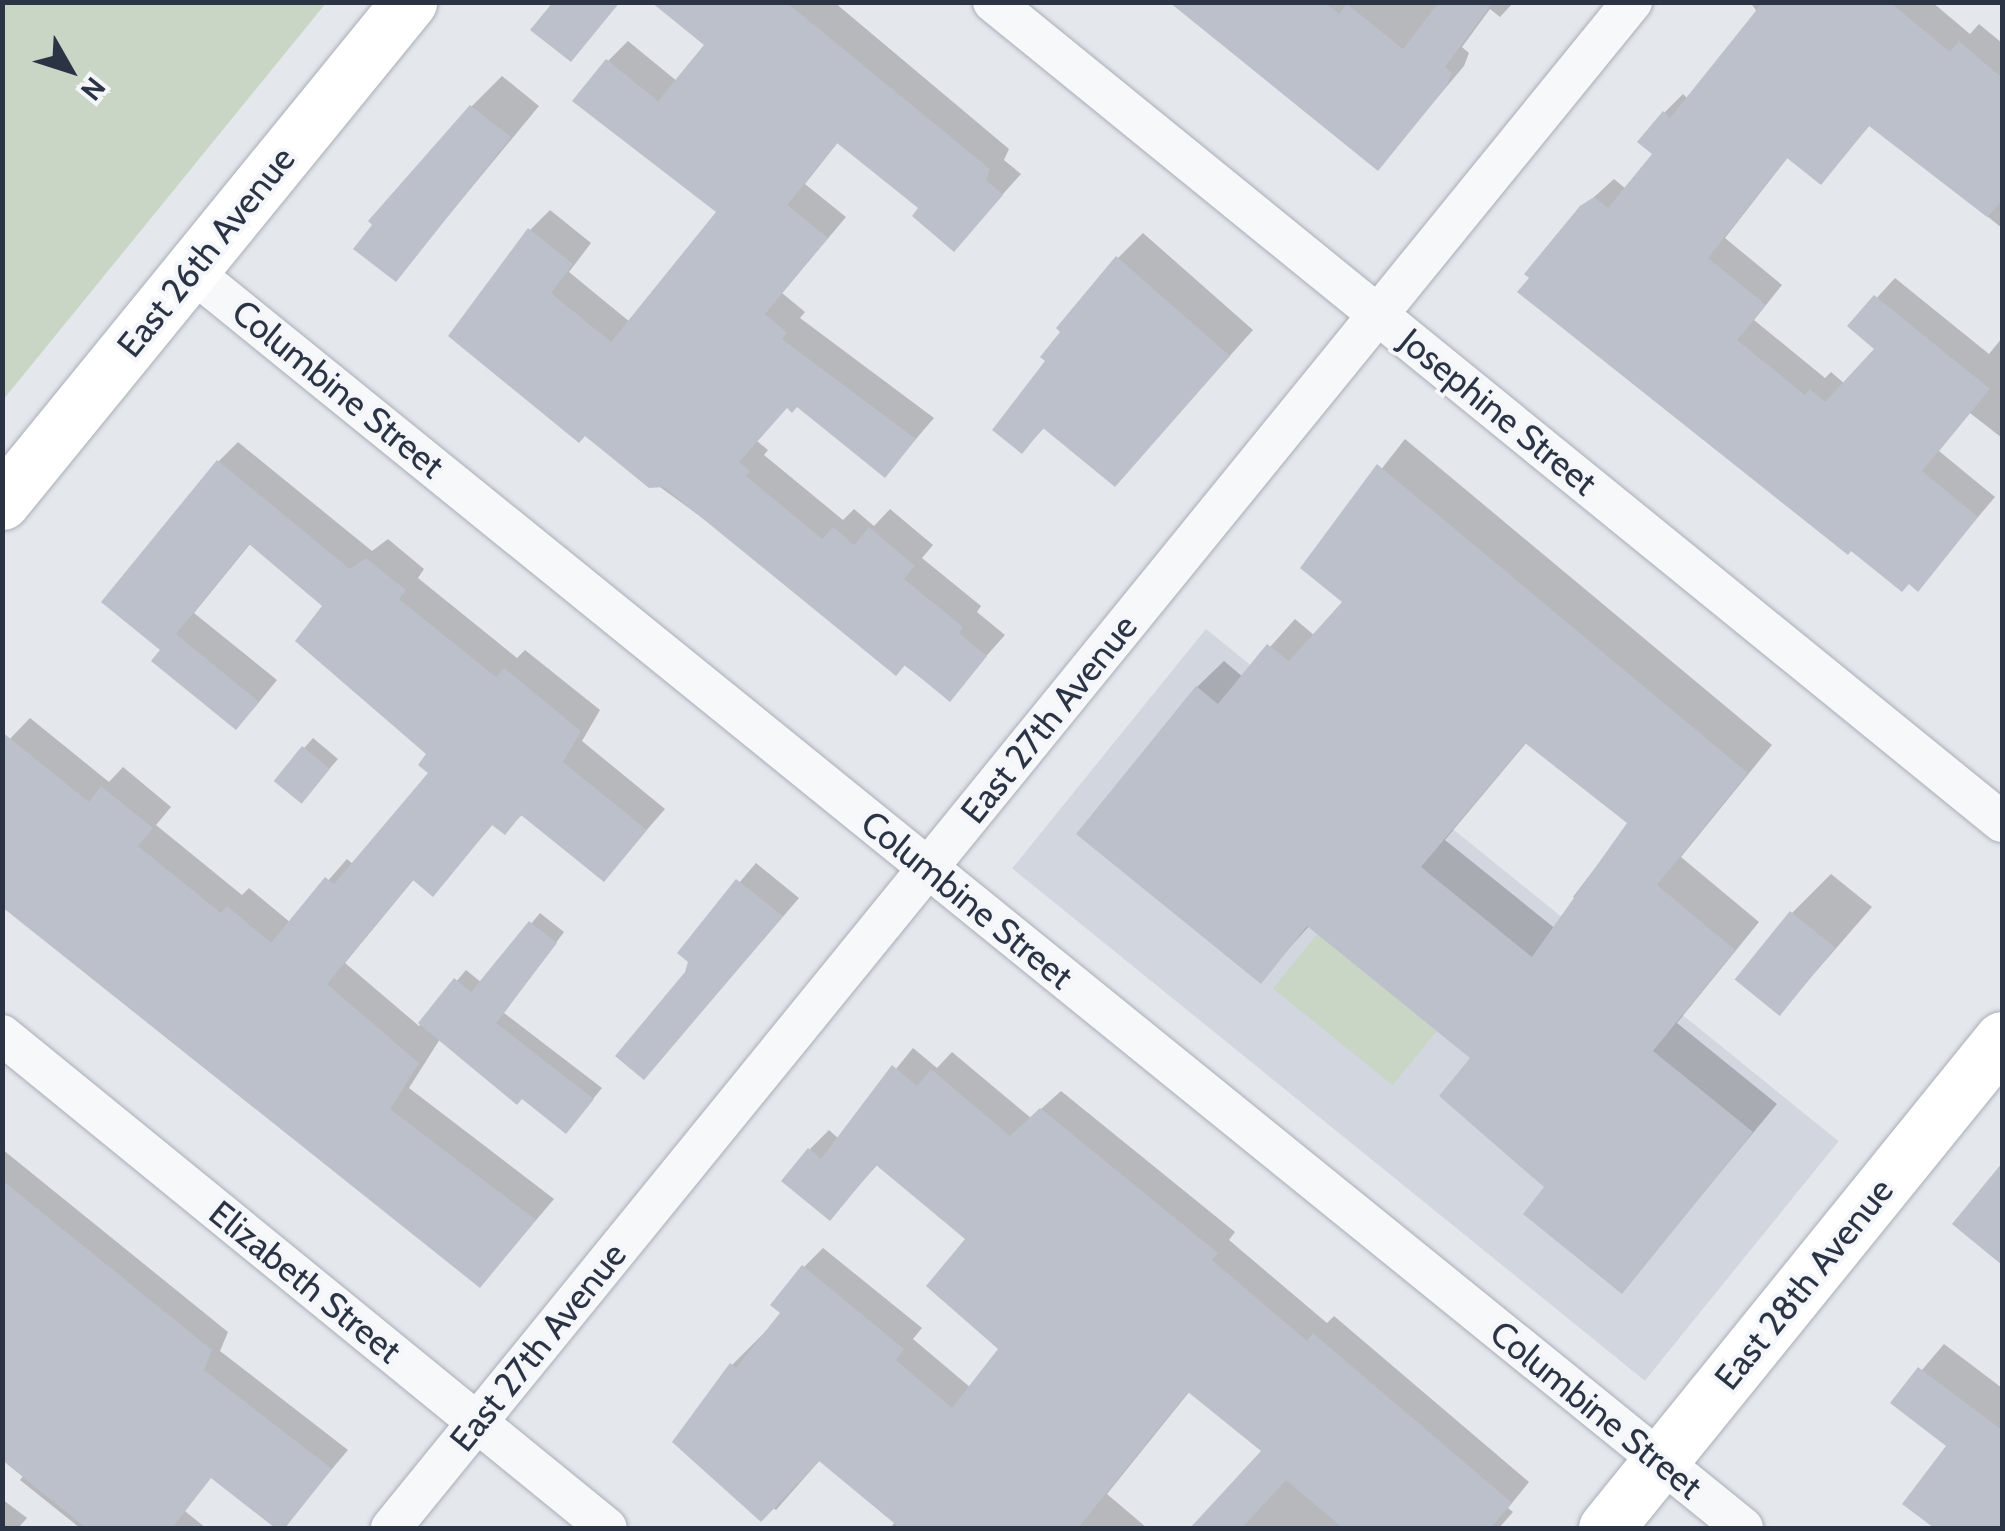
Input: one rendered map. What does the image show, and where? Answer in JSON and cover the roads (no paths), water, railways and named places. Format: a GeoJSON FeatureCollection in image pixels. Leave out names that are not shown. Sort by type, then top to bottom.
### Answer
{"type":"FeatureCollection","features":[{"type":"Feature","properties":{"kind":"street","name":"East 26th Avenue"},"geometry":{"type":"LineString","coordinates":[[2,502],[409,2]]}},
{"type":"Feature","properties":{"kind":"street","name":"Josephine Street"},"geometry":{"type":"LineString","coordinates":[[992,2],[2002,822]]}},
{"type":"Feature","properties":{"kind":"street","name":"East 27th Avenue"},"geometry":{"type":"LineString","coordinates":[[391,1528],[1632,2]]}},
{"type":"Feature","properties":{"kind":"street","name":"Columbine Street"},"geometry":{"type":"LineString","coordinates":[[191,270],[1743,1528]]}},
{"type":"Feature","properties":{"kind":"street","name":"Elizabeth Street"},"geometry":{"type":"LineString","coordinates":[[2,1036],[607,1528]]}},
{"type":"Feature","properties":{"kind":"street","name":"East 28th Avenue"},"geometry":{"type":"LineString","coordinates":[[1606,1528],[2002,1039]]}}]}
